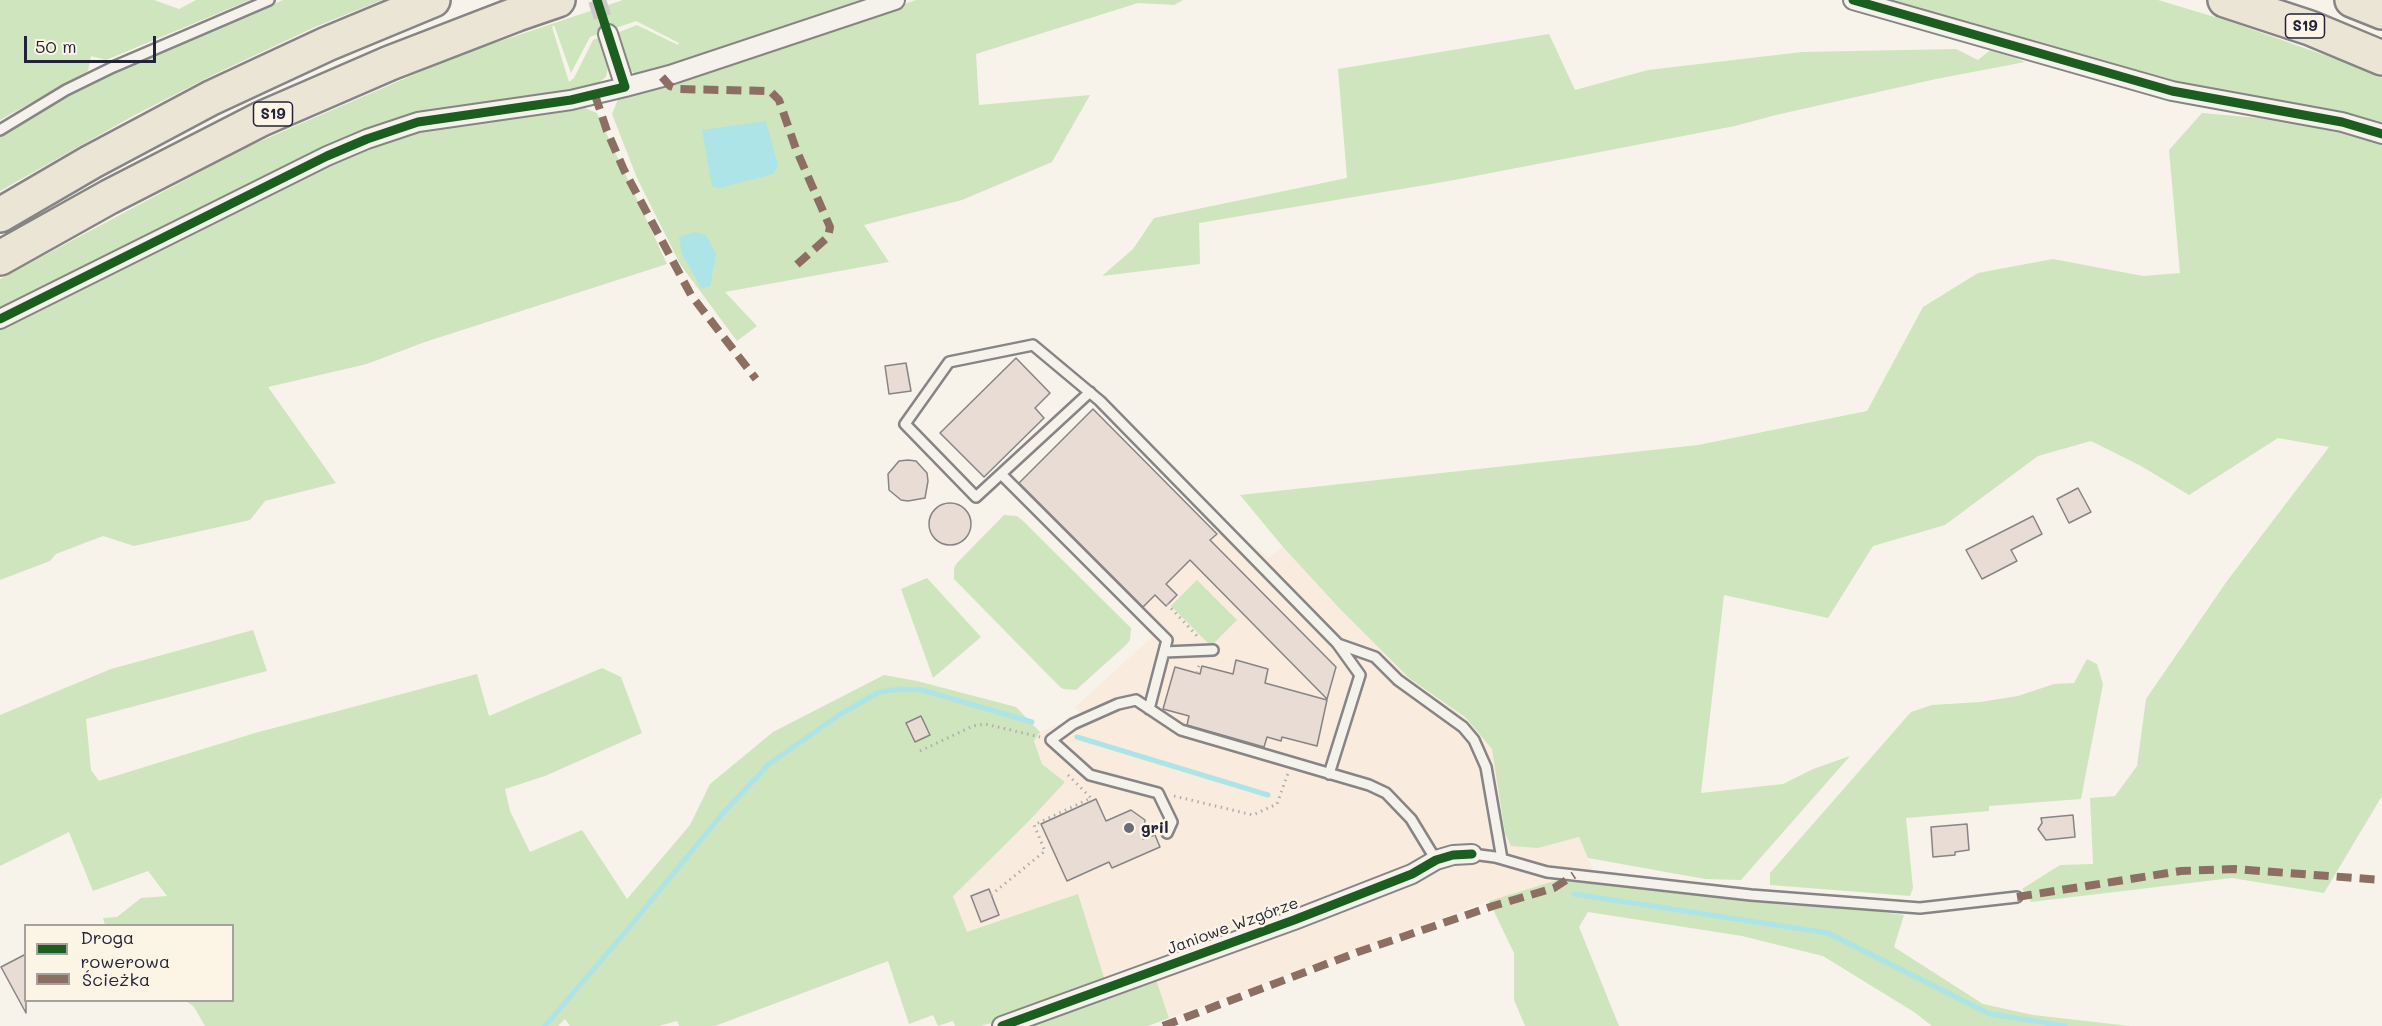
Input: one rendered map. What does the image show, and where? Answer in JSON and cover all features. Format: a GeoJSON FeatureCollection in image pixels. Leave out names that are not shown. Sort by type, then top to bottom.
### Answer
{"type":"FeatureCollection","features":[{"type":"Feature","properties":{"kind":"highway","name":"S19"},"geometry":{"type":"LineString","coordinates":[[0,215],[91,162],[211,98],[327,44],[433,0]]}},
{"type":"Feature","properties":{"kind":"highway","name":"S19"},"geometry":{"type":"LineString","coordinates":[[0,258],[108,197],[261,119],[390,63],[558,0]]}},
{"type":"Feature","properties":{"kind":"highway","name":"S19"},"geometry":{"type":"LineString","coordinates":[[2225,0],[2310,28],[2382,58]]}},
{"type":"Feature","properties":{"kind":"highway"},"geometry":{"type":"LineString","coordinates":[[2352,0],[2382,12]]}},
{"type":"Feature","properties":{"kind":"street"},"geometry":{"type":"LineString","coordinates":[[0,319],[327,156],[367,139],[418,122],[571,100],[625,87],[670,75],[895,0]]}},
{"type":"Feature","properties":{"kind":"street"},"geometry":{"type":"LineString","coordinates":[[1853,0],[2172,91],[2342,122],[2382,134]]}},
{"type":"Feature","properties":{"kind":"street"},"geometry":{"type":"LineString","coordinates":[[608,34],[625,87]]}},
{"type":"Feature","properties":{"kind":"street","name":"Janiowe Wzgórze"},"geometry":{"type":"LineString","coordinates":[[1002,1026],[1305,916],[1412,874],[1436,860],[1453,855],[1472,854]]}},
{"type":"Feature","properties":{"kind":"lane"},"geometry":{"type":"LineString","coordinates":[[0,130],[85,81],[269,0]]}},
{"type":"Feature","properties":{"kind":"lane"},"geometry":{"type":"LineString","coordinates":[[1090,392],[976,497],[905,424],[949,362],[1033,345],[1090,392],[1337,643],[1360,675],[1329,774]]}},
{"type":"Feature","properties":{"kind":"lane"},"geometry":{"type":"LineString","coordinates":[[1001,474],[1167,640],[1149,709]]}},
{"type":"Feature","properties":{"kind":"lane"},"geometry":{"type":"LineString","coordinates":[[1337,643],[1375,657],[1398,680],[1462,727],[1474,740],[1486,767],[1502,859]]}},
{"type":"Feature","properties":{"kind":"lane"},"geometry":{"type":"LineString","coordinates":[[1164,652],[1213,650]]}},
{"type":"Feature","properties":{"kind":"lane"},"geometry":{"type":"LineString","coordinates":[[1167,833],[1172,822],[1158,793],[1090,776],[1050,740],[1073,724],[1118,704],[1136,700],[1180,730],[1369,785],[1386,793],[1411,819],[1436,860]]}},
{"type":"Feature","properties":{"kind":"lane"},"geometry":{"type":"LineString","coordinates":[[1472,854],[1502,859],[1547,872],[1751,895],[1920,908],[2017,897]]}},
{"type":"Feature","properties":{"kind":"path"},"geometry":{"type":"LineString","coordinates":[[920,752],[974,726],[984,724],[1050,740]]}},
{"type":"Feature","properties":{"kind":"path"},"geometry":{"type":"LineString","coordinates":[[1158,793],[1253,815],[1277,804],[1292,763]]}},
{"type":"Feature","properties":{"kind":"path"},"geometry":{"type":"LineString","coordinates":[[991,895],[1045,851],[1034,825],[1091,798],[1062,769]]}},
{"type":"Feature","properties":{"kind":"path"},"geometry":{"type":"LineString","coordinates":[[1042,844],[1049,842]]}},
{"type":"Feature","properties":{"kind":"shaded area"},"geometry":{"type":"Polygon","coordinates":[[[1232,528],[1269,558],[1283,547],[1341,610],[1409,678],[1465,717],[1492,749],[1505,833],[1538,848],[1579,837],[1593,870],[1489,901],[1169,1018],[1151,967],[1105,981],[967,932],[953,895],[1029,821],[1065,782],[1042,764],[1034,741],[1040,732],[1080,713],[1075,707],[1152,637],[1134,617],[1155,595],[1166,606],[1166,584],[1217,534],[1232,528]]]}},
{"type":"Feature","properties":{"kind":"green space"},"geometry":{"type":"Polygon","coordinates":[[[0,0],[154,0],[179,9],[196,0],[250,0],[106,60],[91,56],[88,71],[0,120],[0,0]]]}},
{"type":"Feature","properties":{"kind":"green space"},"geometry":{"type":"Polygon","coordinates":[[[283,0],[382,0],[315,27],[215,74],[133,116],[0,191],[0,137],[79,89],[283,0]]]}},
{"type":"Feature","properties":{"kind":"green space"},"geometry":{"type":"Polygon","coordinates":[[[623,0],[874,0],[637,75],[625,67],[614,34],[637,25],[678,45],[679,43],[636,21],[590,37],[571,73],[554,25],[552,27],[569,82],[574,78],[593,40],[602,36],[610,58],[606,77],[589,90],[421,115],[0,311],[0,279],[247,147],[459,55],[623,0]]]}},
{"type":"Feature","properties":{"kind":"green space"},"geometry":{"type":"Polygon","coordinates":[[[916,0],[1183,0],[1174,5],[1138,3],[976,54],[979,105],[1090,95],[1052,162],[962,200],[864,225],[889,262],[725,292],[757,326],[737,341],[680,264],[637,178],[612,114],[619,97],[649,91],[916,0]]]}},
{"type":"Feature","properties":{"kind":"green space"},"geometry":{"type":"Polygon","coordinates":[[[1882,0],[2158,0],[2228,21],[2382,78],[2382,128],[2169,85],[1882,0]]]}},
{"type":"Feature","properties":{"kind":"green space"},"geometry":{"type":"Polygon","coordinates":[[[1549,34],[1575,90],[1648,70],[1802,52],[1956,49],[1978,60],[1993,48],[2025,62],[1936,79],[1735,126],[1449,181],[1199,223],[1200,264],[1102,276],[1133,249],[1154,218],[1347,178],[1338,69],[1549,34]]]}},
{"type":"Feature","properties":{"kind":"green space"},"geometry":{"type":"Polygon","coordinates":[[[580,106],[597,113],[667,264],[422,343],[367,364],[268,387],[336,483],[265,501],[250,520],[134,546],[103,536],[56,554],[50,561],[0,580],[0,326],[230,210],[246,209],[341,157],[414,129],[580,106]]]}},
{"type":"Feature","properties":{"kind":"green space"},"geometry":{"type":"Polygon","coordinates":[[[2202,113],[2271,119],[2365,137],[2382,143],[2382,796],[2324,893],[2232,878],[2031,902],[2022,889],[2060,865],[2093,864],[2090,798],[2115,796],[2137,766],[2146,699],[2227,581],[2329,447],[2278,438],[2189,495],[2141,466],[2091,441],[2038,456],[1945,525],[1873,546],[1828,618],[1724,595],[1701,793],[1783,784],[1813,769],[1850,756],[1741,880],[1705,879],[1588,858],[1579,837],[1538,848],[1511,846],[1505,833],[1492,749],[1465,717],[1409,678],[1341,610],[1283,547],[1240,495],[1698,445],[1867,411],[1923,307],[1978,273],[2053,259],[2143,276],[2180,273],[2169,150],[2202,113]]]}},
{"type":"Feature","properties":{"kind":"green space"},"geometry":{"type":"Polygon","coordinates":[[[1004,515],[1017,516],[1022,520],[1131,628],[1130,640],[1126,645],[1076,690],[1063,689],[1059,686],[954,579],[954,568],[957,563],[1004,515]]]}},
{"type":"Feature","properties":{"kind":"green space"},"geometry":{"type":"Polygon","coordinates":[[[927,578],[981,637],[933,678],[901,589],[927,578]]]}},
{"type":"Feature","properties":{"kind":"green space"},"geometry":{"type":"Polygon","coordinates":[[[1197,580],[1237,620],[1211,646],[1171,606],[1197,580]]]}},
{"type":"Feature","properties":{"kind":"green space"},"geometry":{"type":"Polygon","coordinates":[[[253,630],[267,671],[86,719],[91,770],[99,781],[255,733],[477,674],[489,716],[602,668],[621,677],[642,733],[545,776],[505,789],[510,811],[530,852],[582,830],[627,899],[690,825],[710,784],[773,732],[884,675],[917,681],[1016,707],[1040,732],[1034,741],[1042,764],[1065,782],[953,896],[967,932],[1078,894],[1105,981],[1027,1013],[981,1026],[955,1026],[953,1021],[938,1026],[933,1015],[909,1024],[888,961],[715,1026],[679,1026],[677,1021],[659,1026],[570,1026],[565,1019],[558,1026],[205,1026],[194,1007],[187,1002],[234,1002],[234,924],[105,924],[103,918],[117,917],[141,898],[167,896],[148,871],[93,891],[69,832],[0,866],[0,715],[111,669],[253,630]]]}},
{"type":"Feature","properties":{"kind":"green space"},"geometry":{"type":"Polygon","coordinates":[[[2087,659],[2097,664],[2103,684],[2081,799],[1989,806],[1989,811],[1906,818],[1913,888],[1910,896],[1770,885],[1770,873],[1911,712],[1932,705],[1980,702],[2018,696],[2054,684],[2074,683],[2087,659]]]}},
{"type":"Feature","properties":{"kind":"green space"},"geometry":{"type":"Polygon","coordinates":[[[1561,879],[1786,905],[1858,909],[1904,915],[1894,947],[1983,1004],[2033,1015],[2130,1026],[1932,1026],[1914,1012],[1823,956],[1742,936],[1588,912],[1579,927],[1619,1026],[1525,1026],[1514,1000],[1514,953],[1489,901],[1561,879]]]}},
{"type":"Feature","properties":{"kind":"green space"},"geometry":{"type":"Polygon","coordinates":[[[1155,977],[1169,1018],[1148,1026],[1017,1026],[1155,977]]]}},
{"type":"Feature","properties":{"kind":"water"},"geometry":{"type":"Polygon","coordinates":[[[766,121],[778,166],[773,174],[719,188],[712,186],[702,130],[766,121]]]}},
{"type":"Feature","properties":{"kind":"water"},"geometry":{"type":"Polygon","coordinates":[[[694,232],[706,235],[716,254],[710,286],[702,289],[682,254],[679,237],[694,232]]]}},
{"type":"Feature","properties":{"kind":"building"},"geometry":{"type":"Polygon","coordinates":[[[1016,358],[1050,393],[1035,408],[1044,418],[984,477],[940,433],[1016,358]]]}},
{"type":"Feature","properties":{"kind":"building"},"geometry":{"type":"Polygon","coordinates":[[[906,363],[911,391],[889,394],[885,366],[906,363]]]}},
{"type":"Feature","properties":{"kind":"building"},"geometry":{"type":"Polygon","coordinates":[[[1093,409],[1217,534],[1210,540],[1336,667],[1327,699],[1190,560],[1166,584],[1177,595],[1166,606],[1155,595],[1143,607],[1019,483],[1093,409]]]}},
{"type":"Feature","properties":{"kind":"building"},"geometry":{"type":"Polygon","coordinates":[[[899,461],[916,461],[927,473],[925,498],[901,500],[889,490],[888,474],[899,461]]]}},
{"type":"Feature","properties":{"kind":"building"},"geometry":{"type":"Polygon","coordinates":[[[2078,488],[2091,512],[2069,523],[2057,499],[2078,488]]]}},
{"type":"Feature","properties":{"kind":"building"},"geometry":{"type":"Polygon","coordinates":[[[950,503],[965,509],[971,524],[965,539],[950,545],[935,539],[929,524],[935,509],[950,503]]]}},
{"type":"Feature","properties":{"kind":"building"},"geometry":{"type":"Polygon","coordinates":[[[2033,516],[2042,534],[2011,550],[2017,561],[1982,579],[1966,550],[2033,516]]]}},
{"type":"Feature","properties":{"kind":"building"},"geometry":{"type":"Polygon","coordinates":[[[1236,660],[1268,669],[1265,683],[1327,700],[1317,746],[1282,737],[1281,741],[1267,737],[1264,747],[1187,725],[1189,716],[1163,709],[1175,667],[1200,674],[1202,666],[1233,674],[1236,660]]]}},
{"type":"Feature","properties":{"kind":"building"},"geometry":{"type":"Polygon","coordinates":[[[921,716],[930,735],[915,742],[906,723],[921,716]]]}},
{"type":"Feature","properties":{"kind":"building"},"geometry":{"type":"Polygon","coordinates":[[[1096,799],[1106,821],[1131,810],[1145,820],[1143,839],[1155,835],[1160,847],[1112,868],[1109,862],[1067,881],[1041,824],[1096,799]]]}},
{"type":"Feature","properties":{"kind":"building"},"geometry":{"type":"Polygon","coordinates":[[[2073,815],[2075,837],[2046,840],[2038,829],[2042,823],[2041,818],[2073,815]]]}},
{"type":"Feature","properties":{"kind":"building"},"geometry":{"type":"Polygon","coordinates":[[[1967,824],[1969,850],[1955,852],[1955,855],[1933,857],[1931,827],[1967,824]]]}},
{"type":"Feature","properties":{"kind":"building"},"geometry":{"type":"Polygon","coordinates":[[[989,889],[999,915],[981,922],[971,896],[989,889]]]}},
{"type":"Feature","properties":{"kind":"building"},"geometry":{"type":"Polygon","coordinates":[[[24,955],[26,1013],[1,967],[24,955]]]}},
{"type":"Feature","properties":{"kind":"waterway"},"geometry":{"type":"LineString","coordinates":[[545,1026],[723,813],[769,764],[839,715],[879,692],[901,689],[922,690],[1032,722]]}},
{"type":"Feature","properties":{"kind":"waterway"},"geometry":{"type":"LineString","coordinates":[[1077,737],[1268,795]]}},
{"type":"Feature","properties":{"kind":"waterway"},"geometry":{"type":"LineString","coordinates":[[1574,894],[1828,933],[1990,1014],[2065,1026]]}},
{"type":"Feature","properties":{"kind":"tunnel"},"geometry":{"type":"LineString","coordinates":[[597,0],[608,34]]}},
{"type":"Feature","properties":{"kind":"marked path"},"geometry":{"type":"LineString","coordinates":[[662,77],[670,86],[678,89],[770,91],[779,100],[796,149],[830,227],[828,237],[792,269]]}},
{"type":"Feature","properties":{"kind":"marked path"},"geometry":{"type":"LineString","coordinates":[[595,95],[624,170],[691,295],[756,379]]}},
{"type":"Feature","properties":{"kind":"marked path"},"geometry":{"type":"LineString","coordinates":[[2017,897],[2181,871],[2234,869],[2382,880]]}},
{"type":"Feature","properties":{"kind":"marked path"},"geometry":{"type":"LineString","coordinates":[[1163,1026],[1358,952],[1493,906],[1554,888],[1574,875]]}},
{"type":"Feature","properties":{"kind":"cycle path"},"geometry":{"type":"LineString","coordinates":[[0,319],[327,156],[367,139],[418,122],[571,100],[625,87],[597,0]]}},
{"type":"Feature","properties":{"kind":"cycle path"},"geometry":{"type":"LineString","coordinates":[[1853,0],[2172,91],[2342,122],[2382,134]]}},
{"type":"Feature","properties":{"kind":"cycle path"},"geometry":{"type":"LineString","coordinates":[[1002,1026],[1294,920],[1412,874],[1436,860],[1453,855],[1472,854]]}},
{"type":"Feature","properties":{"kind":"place","name":"gril"},"geometry":{"type":"Point","coordinates":[1129,828]}}]}
